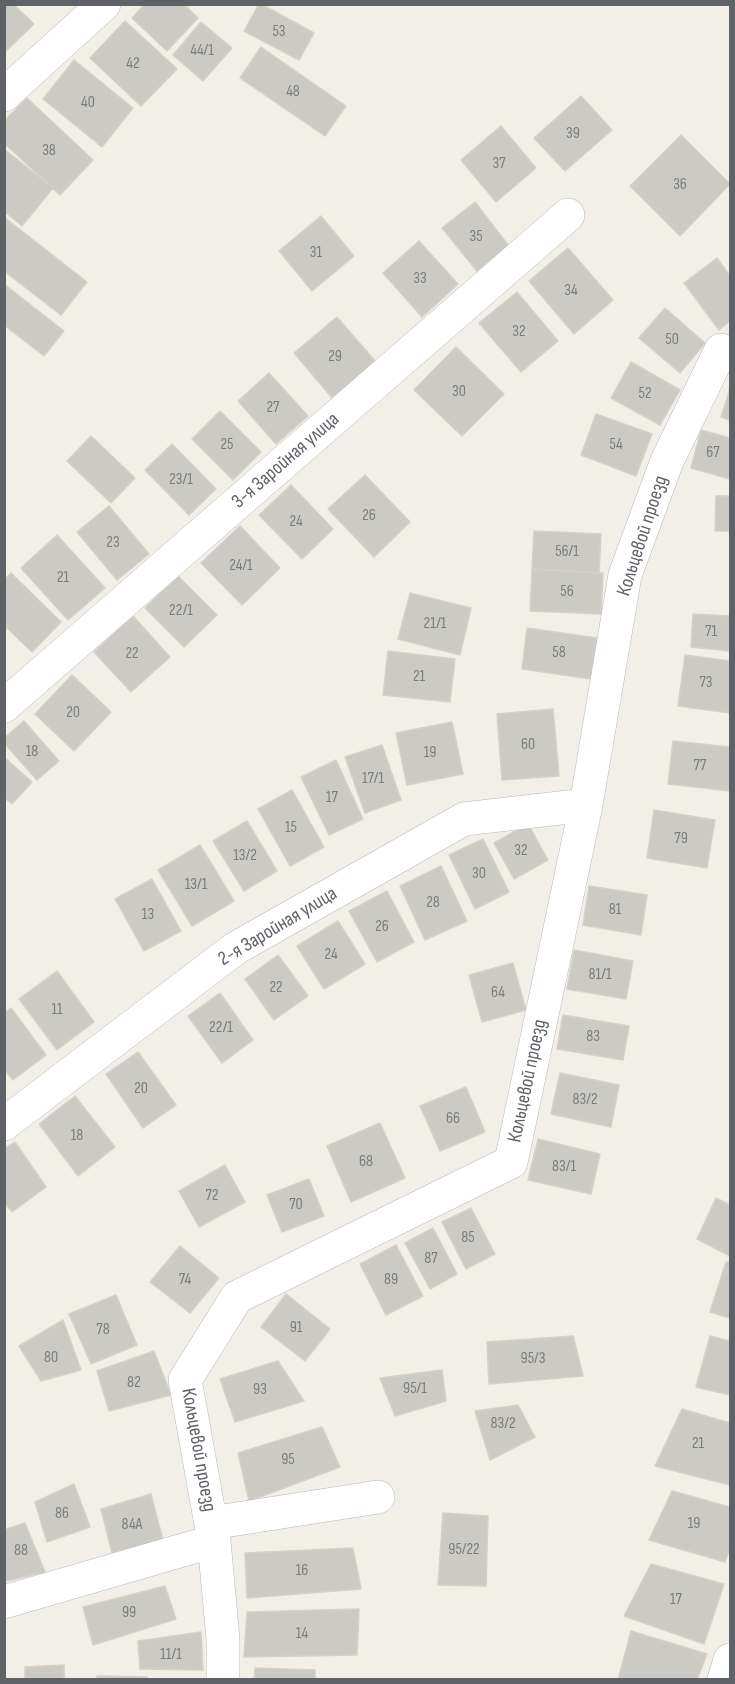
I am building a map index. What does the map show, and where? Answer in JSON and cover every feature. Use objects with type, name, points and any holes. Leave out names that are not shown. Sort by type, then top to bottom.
[{"type":"street","points":[[4,95],[104,4]]},
{"type":"street","name":"3-я Заройная улица","points":[[4,706],[568,215]]},
{"type":"street","name":"Кольцевой проезд","points":[[213,1532],[185,1380],[237,1297],[511,1162],[586,805],[625,575],[667,461],[721,350]]},
{"type":"street","name":"2-я Заройная улица","points":[[4,1124],[236,948],[464,819],[586,805]]},
{"type":"street","points":[[4,1602],[213,1532],[378,1497]]},
{"type":"street","points":[[213,1532],[224,1639],[223,1680]]},
{"type":"street","points":[[724,1680],[730,1660]]},
{"type":"building","points":[[4,4],[13,4],[34,24],[4,53]]},
{"type":"building","points":[[145,4],[184,4],[198,18],[167,51],[132,18]]},
{"type":"building","points":[[259,4],[314,33],[299,60],[244,31]]},
{"type":"building","points":[[125,21],[177,69],[141,106],[90,58]]},
{"type":"building","points":[[201,22],[232,48],[203,81],[173,55]]},
{"type":"building","points":[[261,47],[346,106],[325,136],[240,78]]},
{"type":"building","points":[[74,60],[133,108],[102,147],[43,99]]},
{"type":"building","points":[[581,96],[612,130],[565,171],[534,138]]},
{"type":"building","points":[[27,98],[93,160],[60,195],[4,143],[4,121]]},
{"type":"building","points":[[501,126],[536,168],[496,202],[461,160]]},
{"type":"building","points":[[681,135],[730,184],[680,236],[630,186]]},
{"type":"building","points":[[4,149],[53,188],[22,226],[4,211]]},
{"type":"building","points":[[475,202],[509,246],[477,271],[442,228]]},
{"type":"building","points":[[321,216],[354,256],[312,291],[279,251]]},
{"type":"building","points":[[4,217],[87,282],[61,315],[4,271]]},
{"type":"building","points":[[419,241],[458,284],[422,317],[383,273]]},
{"type":"building","points":[[568,248],[613,300],[574,334],[529,281]]},
{"type":"building","points":[[717,258],[730,276],[730,321],[719,330],[684,283]]},
{"type":"building","points":[[4,284],[64,331],[44,356],[4,325]]},
{"type":"building","points":[[517,292],[558,341],[521,372],[479,323]]},
{"type":"building","points":[[665,308],[705,343],[680,373],[639,338]]},
{"type":"building","points":[[337,317],[376,362],[333,399],[294,353]]},
{"type":"building","points":[[456,347],[504,394],[462,436],[414,390]]},
{"type":"building","points":[[631,362],[680,390],[660,425],[611,398]]},
{"type":"building","points":[[269,373],[308,416],[276,444],[238,401]]},
{"type":"building","points":[[730,389],[730,420],[721,417]]},
{"type":"building","points":[[220,411],[261,452],[233,480],[192,439]]},
{"type":"building","points":[[596,414],[652,434],[636,476],[581,455]]},
{"type":"building","points":[[701,430],[730,438],[730,479],[691,468]]},
{"type":"building","points":[[91,436],[135,478],[111,503],[67,461]]},
{"type":"building","points":[[172,444],[216,489],[189,515],[145,470]]},
{"type":"building","points":[[365,475],[410,522],[374,557],[328,509]]},
{"type":"building","points":[[291,485],[333,529],[302,559],[259,515]]},
{"type":"building","points":[[716,496],[730,496],[730,531],[715,531]]},
{"type":"building","points":[[109,506],[149,554],[117,580],[77,532]]},
{"type":"building","points":[[240,526],[280,568],[242,605],[201,563]]},
{"type":"building","points":[[534,531],[601,534],[599,573],[532,569]]},
{"type":"building","points":[[57,535],[105,588],[68,620],[21,568]]},
{"type":"building","points":[[532,569],[603,573],[601,614],[530,611]]},
{"type":"building","points":[[11,573],[61,622],[32,652],[4,625],[4,580]]},
{"type":"building","points":[[178,576],[217,615],[184,647],[145,608]]},
{"type":"building","points":[[410,593],[471,608],[460,655],[398,639]]},
{"type":"building","points":[[693,614],[730,616],[730,651],[691,647]]},
{"type":"building","points":[[133,616],[170,657],[131,692],[94,652]]},
{"type":"building","points":[[527,628],[597,638],[591,679],[522,669]]},
{"type":"building","points":[[388,651],[455,659],[450,702],[383,695]]},
{"type":"building","points":[[685,655],[730,661],[730,713],[678,706]]},
{"type":"building","points":[[72,675],[111,712],[74,751],[35,714]]},
{"type":"building","points":[[553,709],[559,776],[502,780],[497,714]]},
{"type":"building","points":[[24,721],[59,761],[37,780],[4,743],[4,738]]},
{"type":"building","points":[[452,722],[463,774],[407,785],[396,733]]},
{"type":"building","points":[[673,741],[730,747],[730,791],[668,784]]},
{"type":"building","points":[[382,745],[401,800],[365,813],[345,757]]},
{"type":"building","points":[[4,757],[32,782],[12,804],[4,797]]},
{"type":"building","points":[[336,760],[363,819],[329,835],[301,777]]},
{"type":"building","points":[[292,790],[324,847],[290,866],[258,809]]},
{"type":"building","points":[[654,810],[715,820],[707,868],[647,858]]},
{"type":"building","points":[[247,821],[277,871],[244,891],[213,841]]},
{"type":"building","points":[[528,824],[548,860],[514,879],[494,843]]},
{"type":"building","points":[[483,839],[509,892],[475,909],[449,855]]},
{"type":"building","points":[[200,845],[234,901],[192,926],[158,870]]},
{"type":"building","points":[[441,866],[467,921],[425,940],[400,886]]},
{"type":"building","points":[[152,879],[181,931],[144,951],[115,899]]},
{"type":"building","points":[[589,886],[647,895],[641,935],[583,925]]},
{"type":"building","points":[[387,891],[414,942],[377,962],[349,911]]},
{"type":"building","points":[[338,921],[365,964],[324,989],[297,946]]},
{"type":"building","points":[[574,950],[633,961],[626,999],[567,989]]},
{"type":"building","points":[[278,955],[308,996],[274,1020],[245,979]]},
{"type":"building","points":[[513,963],[526,1010],[482,1022],[469,975]]},
{"type":"building","points":[[57,971],[94,1022],[57,1050],[19,999]]},
{"type":"building","points":[[220,993],[253,1040],[222,1063],[188,1016]]},
{"type":"building","points":[[11,1008],[46,1055],[13,1080],[4,1069],[4,1013]]},
{"type":"building","points":[[563,1015],[629,1026],[623,1060],[557,1049]]},
{"type":"building","points":[[138,1052],[176,1105],[143,1128],[106,1074]]},
{"type":"building","points":[[560,1073],[619,1085],[611,1127],[551,1114]]},
{"type":"building","points":[[466,1087],[485,1132],[440,1151],[420,1106]]},
{"type":"building","points":[[75,1096],[115,1147],[78,1176],[39,1124]]},
{"type":"building","points":[[380,1123],[405,1178],[351,1202],[327,1146]]},
{"type":"building","points":[[538,1139],[600,1154],[591,1194],[528,1180]]},
{"type":"building","points":[[15,1142],[46,1187],[12,1212],[4,1202],[4,1149]]},
{"type":"building","points":[[225,1165],[245,1202],[199,1227],[179,1191]]},
{"type":"building","points":[[309,1179],[324,1216],[282,1232],[267,1195]]},
{"type":"building","points":[[716,1198],[730,1205],[730,1256],[697,1239]]},
{"type":"building","points":[[471,1208],[495,1254],[466,1269],[442,1222]]},
{"type":"building","points":[[433,1228],[457,1274],[430,1289],[405,1243]]},
{"type":"building","points":[[396,1245],[423,1296],[386,1315],[360,1264]]},
{"type":"building","points":[[180,1246],[219,1278],[190,1313],[150,1282]]},
{"type":"building","points":[[726,1262],[730,1263],[730,1318],[710,1312]]},
{"type":"building","points":[[286,1294],[330,1329],[305,1361],[261,1327]]},
{"type":"building","points":[[116,1295],[137,1345],[91,1364],[69,1314]]},
{"type":"building","points":[[63,1320],[81,1370],[41,1381],[19,1346]]},
{"type":"building","points":[[573,1336],[583,1376],[489,1384],[487,1342]]},
{"type":"building","points":[[710,1336],[730,1341],[730,1395],[696,1387]]},
{"type":"building","points":[[154,1351],[171,1395],[109,1411],[97,1371]]},
{"type":"building","points":[[278,1361],[304,1401],[235,1422],[220,1379]]},
{"type":"building","points":[[442,1370],[446,1401],[395,1416],[380,1378]]},
{"type":"building","points":[[518,1405],[535,1437],[490,1460],[475,1411]]},
{"type":"building","points":[[682,1409],[730,1423],[730,1485],[655,1466]]},
{"type":"building","points":[[322,1427],[340,1467],[249,1501],[238,1453]]},
{"type":"building","points":[[74,1484],[90,1527],[47,1542],[35,1502]]},
{"type":"building","points":[[672,1491],[730,1507],[730,1548],[725,1562],[649,1540]]},
{"type":"building","points":[[151,1494],[163,1540],[112,1553],[101,1509]]},
{"type":"building","points":[[443,1513],[488,1516],[486,1586],[438,1585]]},
{"type":"building","points":[[25,1523],[45,1572],[7,1581],[4,1576],[4,1530]]},
{"type":"building","points":[[353,1548],[361,1589],[247,1598],[245,1553]]},
{"type":"building","points":[[651,1564],[724,1584],[704,1644],[624,1616]]},
{"type":"building","points":[[165,1586],[176,1619],[93,1645],[83,1607]]},
{"type":"building","points":[[359,1609],[357,1655],[244,1657],[247,1612]]},
{"type":"building","points":[[631,1631],[707,1654],[697,1680],[618,1680]]},
{"type":"building","points":[[201,1632],[203,1670],[140,1669],[138,1641]]},
{"type":"building","points":[[64,1665],[64,1680],[25,1680],[25,1667]]},
{"type":"building","points":[[255,1668],[315,1670],[315,1680],[254,1680]]},
{"type":"building","points":[[97,1676],[147,1677],[147,1680],[97,1680]]}]
